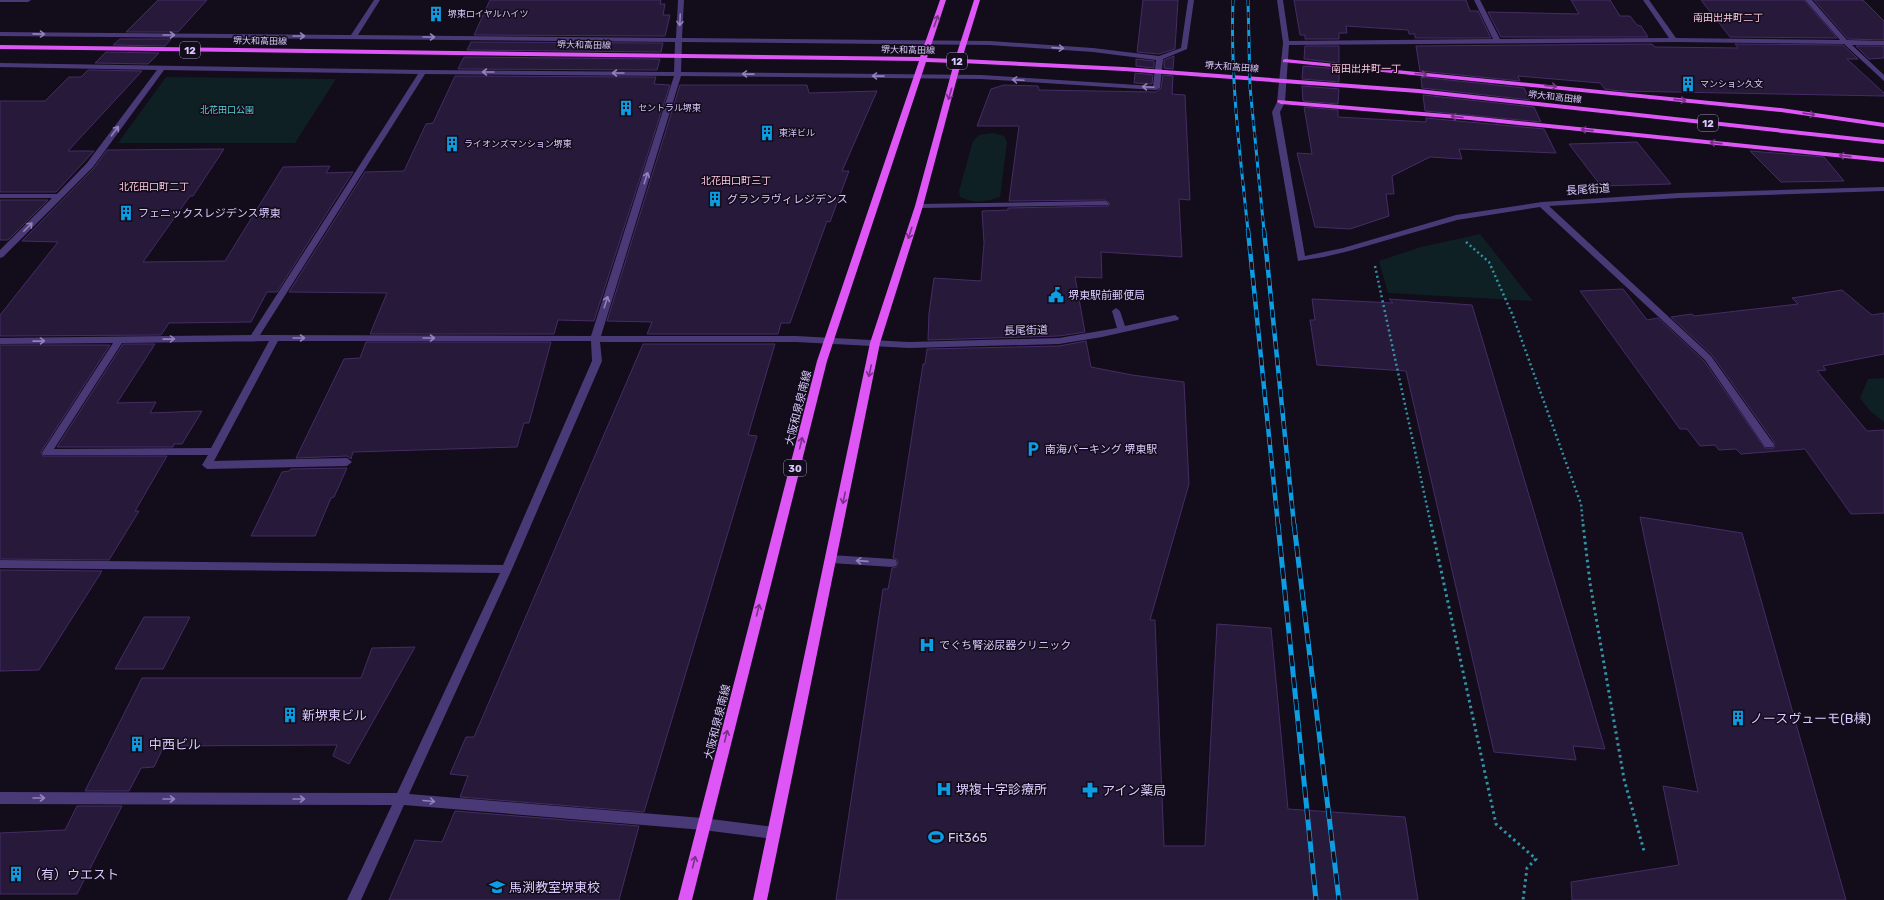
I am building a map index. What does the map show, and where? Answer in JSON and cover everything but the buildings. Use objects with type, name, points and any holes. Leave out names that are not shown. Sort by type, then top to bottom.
[{"type":"main road","name":"大阪和泉泉南線","points":[[685,900],[828,341],[943,0]]},
{"type":"main road","points":[[760,900],[875,343],[919,206],[963,43],[977,0]]},
{"type":"main road","name":"堺大和高田線","points":[[0,48],[911,59],[1019,63],[1418,91],[1533,105],[1884,142]]},
{"type":"main road","points":[[1285,61],[1781,110],[1884,126]]},
{"type":"main road","points":[[1281,102],[1470,118],[1884,160]]},
{"type":"street","points":[[0,0],[28,0]]},
{"type":"street","points":[[353,37],[377,0]]},
{"type":"street","points":[[354,900],[507,569],[597,361],[595,339],[677,80],[681,0]]},
{"type":"street","points":[[0,34],[963,43],[1093,50],[1160,58],[1184,49],[1191,0]]},
{"type":"street","points":[[1280,0],[1286,43],[1281,102]]},
{"type":"street","points":[[1477,0],[1496,41]]},
{"type":"street","points":[[1646,0],[1674,40]]},
{"type":"street","points":[[1808,0],[1844,41],[1884,79]]},
{"type":"street","points":[[1286,43],[1674,40],[1844,41],[1884,43]]},
{"type":"street","points":[[0,65],[423,72],[917,76],[1156,88],[1160,58]]},
{"type":"street","points":[[0,255],[90,165],[163,67]]},
{"type":"street","points":[[254,338],[423,72]]},
{"type":"street","name":"長尾街道","points":[[1281,102],[1276,112],[1300,259],[1327,255],[1354,248],[1438,220],[1542,204],[1651,196],[1884,189]]},
{"type":"street","points":[[0,196],[59,196]]},
{"type":"street","points":[[919,206],[1105,203]]},
{"type":"street","points":[[1542,204],[1708,358],[1769,446]]},
{"type":"street","points":[[1116,311],[1122,330]]},
{"type":"street","name":"長尾街道","points":[[0,341],[254,338],[595,339],[828,341],[909,345],[1060,341],[1122,330],[1175,318]]},
{"type":"street","points":[[275,338],[207,465],[347,462]]},
{"type":"street","points":[[119,340],[47,453],[215,450]]},
{"type":"street","points":[[831,559],[892,563]]},
{"type":"street","points":[[0,564],[507,569]]},
{"type":"street","points":[[0,798],[402,799],[704,824],[774,833]]},
{"type":"path","points":[[1462,238],[1489,262],[1512,316],[1581,504],[1591,589],[1624,779],[1644,851]]},
{"type":"path","points":[[1372,260],[1377,273],[1496,824],[1536,859],[1527,868],[1523,900]]},
{"type":"green space","name":"北花田口公園","points":[[166,77],[336,79],[295,143],[118,143]]},
{"type":"green space","points":[[993,133],[1004,136],[1007,142],[1000,197],[980,202],[970,201],[960,197],[959,191],[973,141],[979,135]]},
{"type":"green space","points":[[1480,234],[1533,301],[1388,293],[1379,261],[1421,247]]},
{"type":"green space","points":[[1884,378],[1884,422],[1870,411],[1860,398],[1868,379]]},
{"type":"railway","points":[[1233,0],[1232,29],[1234,87],[1248,231]]},
{"type":"railway","points":[[1248,0],[1250,87],[1264,231]]},
{"type":"railway","points":[[1248,230],[1278,525]]},
{"type":"railway","points":[[1264,230],[1294,525]]},
{"type":"railway","points":[[1278,524],[1316,900]]},
{"type":"railway","points":[[1294,524],[1339,900]]},
{"type":"place","name":"堺東ロイヤルハイツ","points":[[436,14]]},
{"type":"place","name":"マンション久文","points":[[1688,84]]},
{"type":"place","name":"セントラル堺東","points":[[626,108]]},
{"type":"place","name":"東洋ビル","points":[[767,133]]},
{"type":"place","name":"ライオンズマンション堺東","points":[[452,144]]},
{"type":"place","name":"グランラヴィレジデンス","points":[[715,199]]},
{"type":"place","name":"フェニックスレジデンス堺東","points":[[126,213]]},
{"type":"place","name":"堺東駅前郵便局","points":[[1056,295]]},
{"type":"place","name":"南海パーキング 堺東駅","points":[[1033,449]]},
{"type":"place","name":"でぐち腎泌尿器クリニック","points":[[927,645]]},
{"type":"place","name":"新堺東ビル","points":[[290,715]]},
{"type":"place","name":"ノースヴューモ(B棟)","points":[[1738,718]]},
{"type":"place","name":"中西ビル","points":[[137,744]]},
{"type":"place","name":"堺複十字診療所","points":[[944,789]]},
{"type":"place","name":"アイン薬局","points":[[1090,790]]},
{"type":"place","name":"Fit365","points":[[936,837]]},
{"type":"place","name":"（有）ウエスト","points":[[16,874]]},
{"type":"place","name":"馬渕教室堺東校","points":[[497,887]]},
{"type":"district","name":"南田出井町二丁","points":[[1728,17]]},
{"type":"district","name":"南田出井町一丁","points":[[1366,68]]},
{"type":"district","name":"北花田口町三丁","points":[[736,180]]},
{"type":"district","name":"北花田口町二丁","points":[[154,186]]}]
